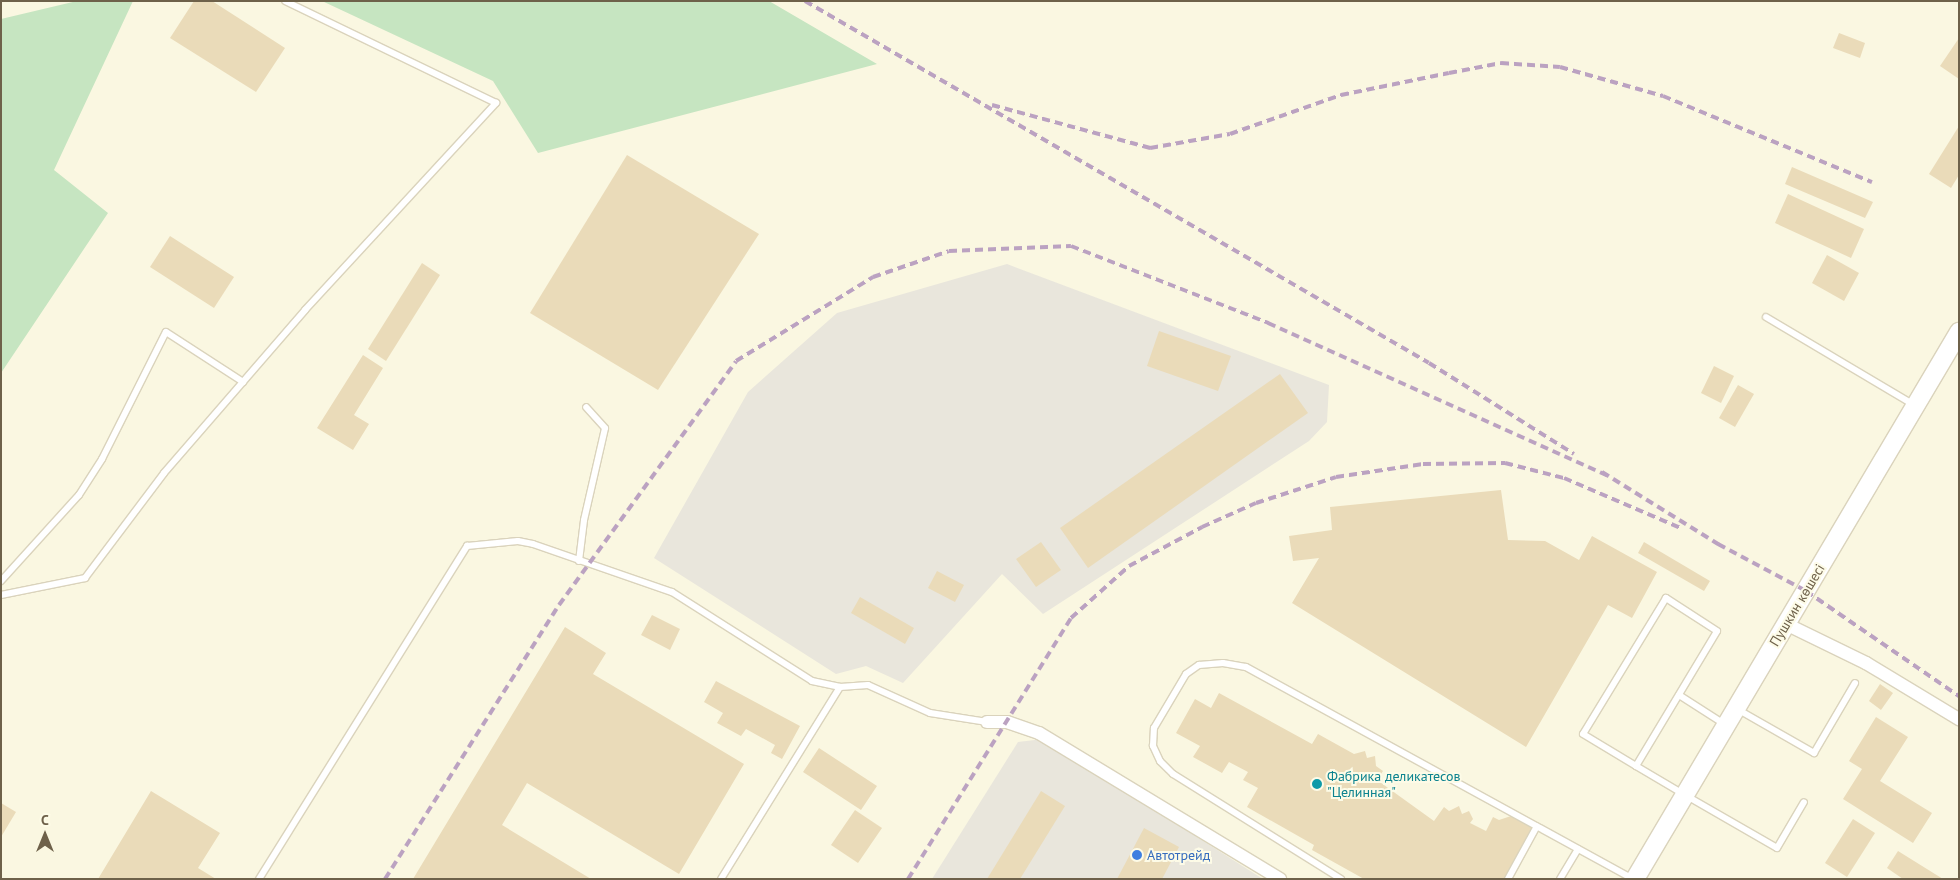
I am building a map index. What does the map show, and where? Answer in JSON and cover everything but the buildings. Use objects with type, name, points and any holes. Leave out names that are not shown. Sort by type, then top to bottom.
[{"type":"main road","name":"Пушкин көшесі","points":[[1634,879],[1959,332]]},
{"type":"street","points":[[1786,624],[1866,664],[1959,719]]},
{"type":"street","points":[[987,722],[1007,722],[1039,734],[1280,879]]},
{"type":"lane","points":[[1,595],[85,578],[164,473],[243,382],[496,103],[286,1]]},
{"type":"lane","points":[[1766,317],[1915,406]]},
{"type":"lane","points":[[1,581],[53,520],[80,495],[102,459],[166,332],[243,382]]},
{"type":"lane","points":[[579,561],[584,520],[605,428],[586,407]]},
{"type":"lane","points":[[259,879],[467,546],[518,541],[672,592],[812,680],[840,687],[868,686],[930,713],[987,722]]},
{"type":"lane","points":[[1636,766],[1717,630],[1666,598],[1582,734],[1636,766],[1685,795],[1777,848],[1804,802]]},
{"type":"lane","points":[[1341,879],[1173,774],[1160,760],[1153,746],[1154,728],[1186,674],[1199,665],[1223,663],[1246,667],[1634,879]]},
{"type":"lane","points":[[1736,708],[1814,753],[1855,683]]},
{"type":"lane","points":[[721,879],[840,687]]},
{"type":"lane","points":[[1679,695],[1726,725]]},
{"type":"lane","points":[[1508,879],[1537,826]]},
{"type":"lane","points":[[1560,879],[1578,849]]},
{"type":"shaded area","points":[[1007,264],[1329,385],[1327,422],[1309,441],[1043,614],[1002,574],[903,683],[866,666],[836,674],[654,558],[748,392],[837,313]]},
{"type":"shaded area","points":[[1043,739],[1263,879],[932,879],[1018,742]]},
{"type":"green space","points":[[77,1],[133,1],[54,170],[108,213],[1,373],[1,19]]},
{"type":"green space","points":[[322,1],[769,1],[877,64],[538,153],[493,81]]},
{"type":"railway","points":[[805,1],[1429,363],[1574,454]]},
{"type":"railway","points":[[992,105],[1150,148],[1230,134],[1341,95],[1449,73],[1501,63],[1560,67],[1663,96],[1872,182]]},
{"type":"railway","points":[[385,879],[559,605],[736,361],[873,277],[949,251],[1071,246],[1268,323],[1607,475]]},
{"type":"railway","points":[[908,879],[1071,618],[1129,566],[1202,527],[1256,503],[1336,477],[1423,464],[1505,463],[1564,478],[1683,529]]},
{"type":"railway","points":[[1602,472],[1718,544],[1806,591],[1959,696]]},
{"type":"place","name":"Фабрика деликатесов \"Целинная\"","points":[[1317,784]]},
{"type":"place","name":"Автотрейд","points":[[1137,855]]}]
